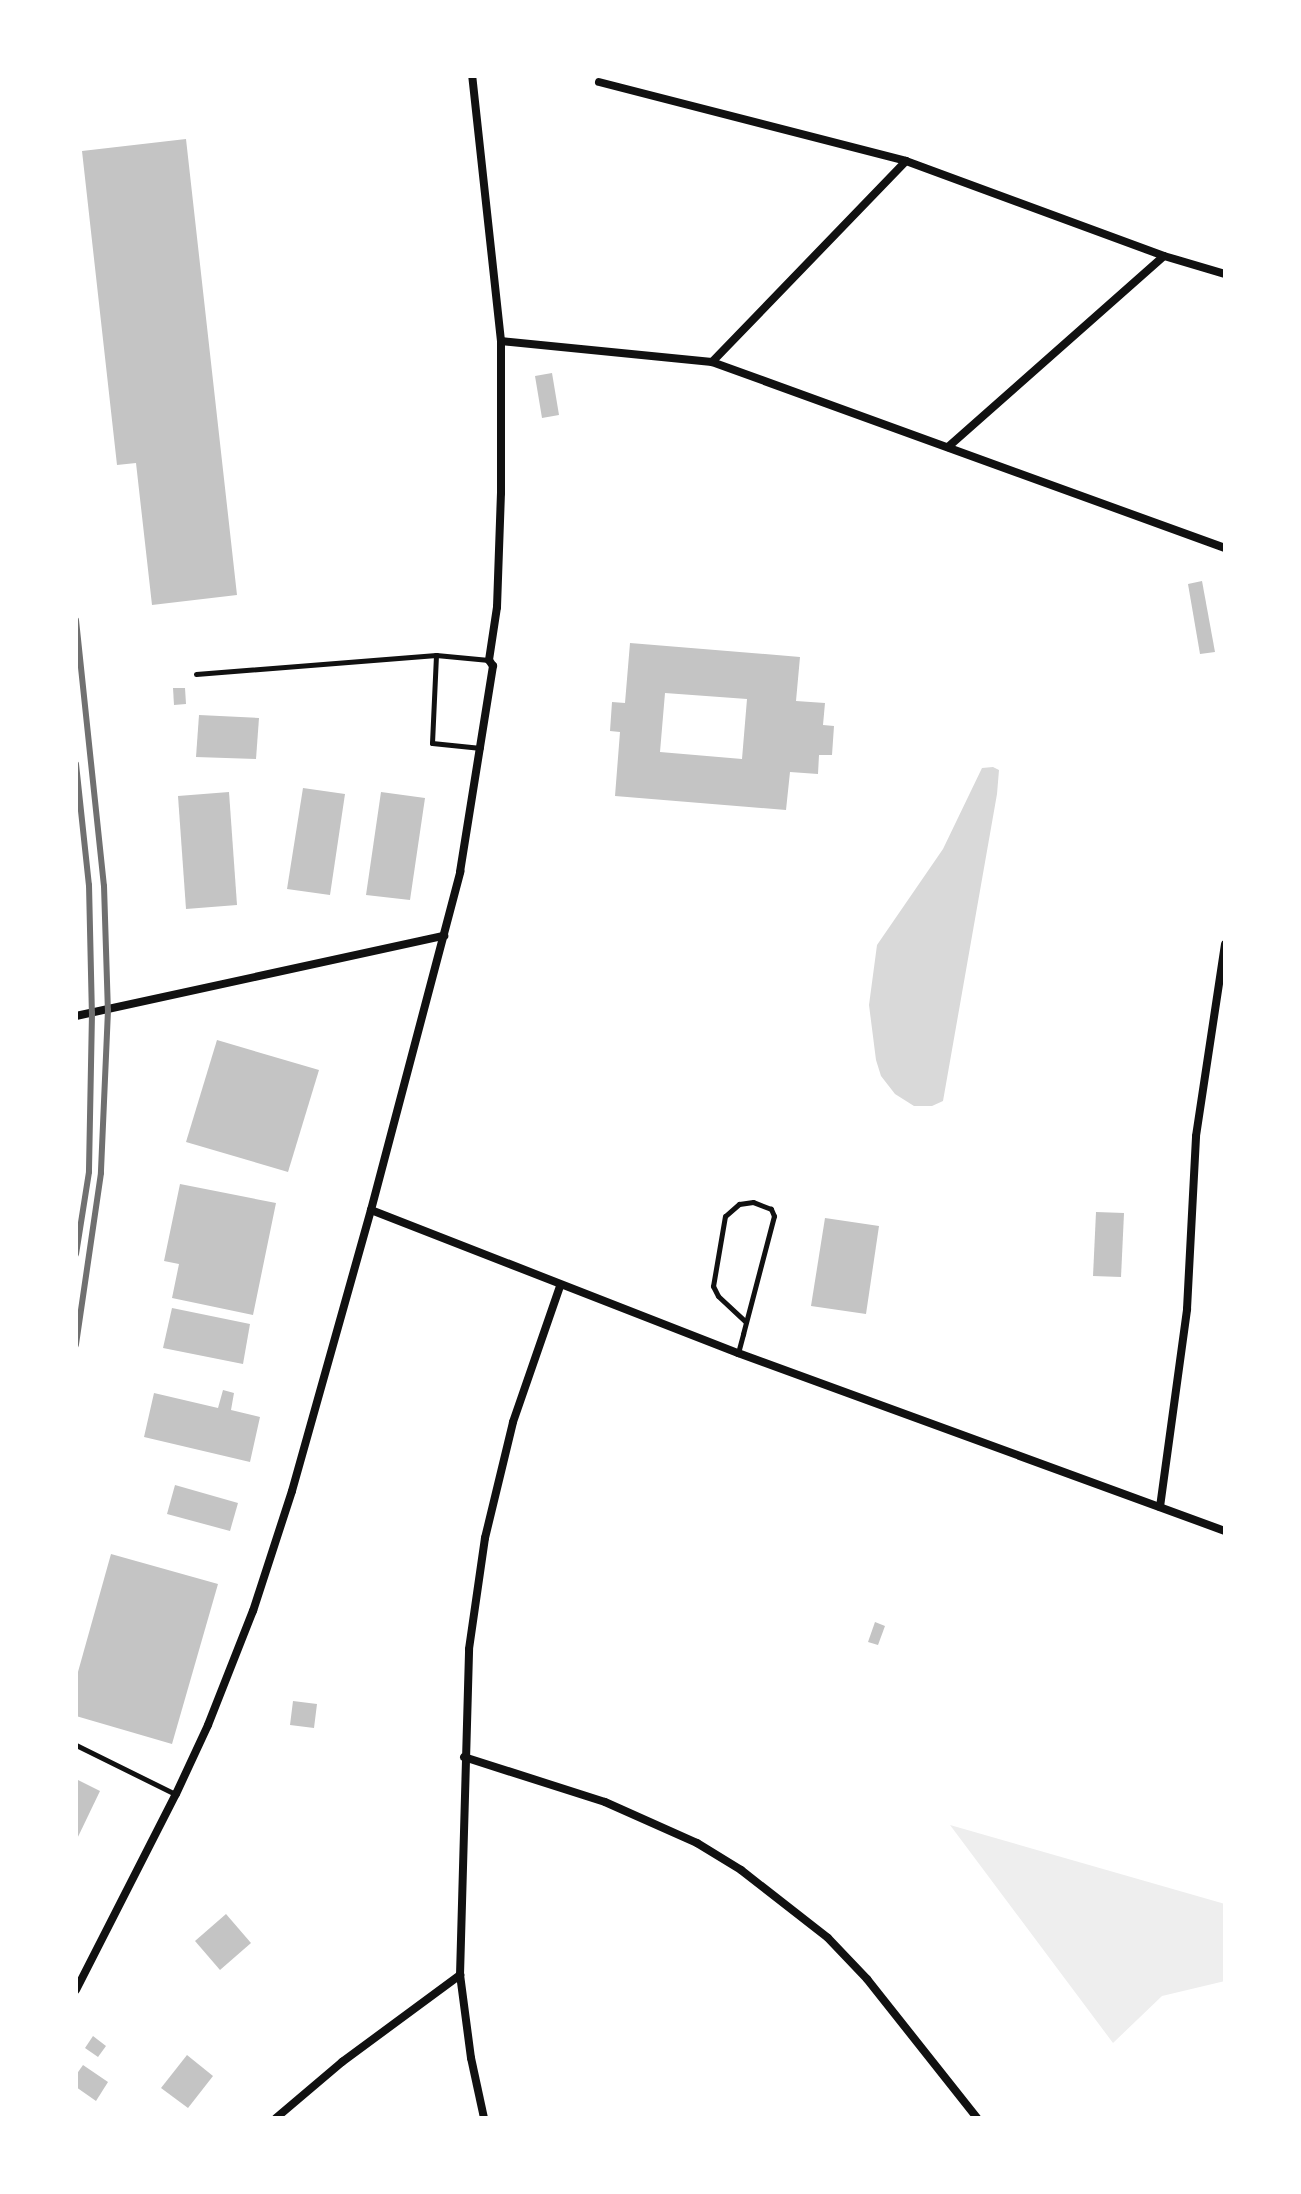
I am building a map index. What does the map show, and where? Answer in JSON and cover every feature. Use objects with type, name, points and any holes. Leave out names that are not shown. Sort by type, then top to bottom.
[{"type":"street","points":[[76,1990],[176,1794],[208,1725],[253,1611],[292,1491],[444,936],[482,748],[497,607],[501,341],[472,76]]},
{"type":"street","points":[[599,82],[906,161],[1164,256],[1225,274]]},
{"type":"street","points":[[712,362],[906,161]]},
{"type":"street","points":[[948,447],[1164,256]]},
{"type":"street","points":[[501,341],[712,362],[1225,548]]},
{"type":"street","points":[[76,1016],[444,936]]},
{"type":"street","points":[[1160,1507],[1187,1309],[1196,1136],[1225,944]]},
{"type":"street","points":[[371,1210],[738,1353],[1225,1531]]},
{"type":"street","points":[[484,2118],[471,2058],[460,1975],[469,1649],[485,1538],[513,1422],[560,1286]]},
{"type":"street","points":[[464,1757],[605,1802],[697,1843],[741,1870],[828,1938],[867,1979],[977,2118]]},
{"type":"street","points":[[276,2118],[342,2062],[460,1975]]},
{"type":"lane","points":[[196,674],[436,655],[489,660]]},
{"type":"lane","points":[[436,655],[432,743],[482,748]]},
{"type":"lane","points":[[738,1353],[774,1216],[771,1209],[753,1202],[739,1204],[725,1216],[713,1286],[746,1322]]},
{"type":"lane","points":[[76,1745],[176,1794]]},
{"type":"shaded area","points":[[982,768],[999,770],[997,794],[943,1101],[932,1106],[914,1106],[895,1094],[881,1076],[876,1060],[869,1005],[877,945],[943,849]]},
{"type":"shaded area","points":[[950,1825],[1225,1904],[1225,1981],[1162,1996],[1113,2043]]},
{"type":"building","points":[[186,139],[237,595],[152,605],[136,463],[117,465],[82,151]]},
{"type":"building","points":[[552,373],[559,415],[542,418],[535,376]]},
{"type":"building","points":[[1202,581],[1215,652],[1200,654],[1188,584]]},
{"type":"building","points":[[630,643],[800,657],[796,701],[825,703],[823,725],[834,726],[832,755],[819,755],[818,774],[790,772],[786,810],[615,796],[620,732],[610,731],[612,702],[625,703]],"holes":[[[665,693],[747,699],[742,759],[660,752]]]},
{"type":"building","points":[[173,688],[185,688],[186,704],[174,705]]},
{"type":"building","points":[[199,715],[259,718],[256,759],[196,757]]},
{"type":"building","points":[[303,788],[345,794],[330,895],[287,889]]},
{"type":"building","points":[[229,792],[237,905],[186,909],[178,796]]},
{"type":"building","points":[[381,792],[425,798],[410,900],[366,895]]},
{"type":"building","points":[[217,1040],[319,1070],[288,1172],[186,1142]]},
{"type":"building","points":[[180,1184],[276,1203],[253,1315],[172,1298],[179,1264],[164,1261]]},
{"type":"building","points":[[1096,1212],[1124,1213],[1121,1277],[1093,1276]]},
{"type":"building","points":[[825,1218],[879,1226],[866,1314],[811,1306]]},
{"type":"building","points":[[172,1308],[250,1324],[243,1364],[163,1348]]},
{"type":"building","points":[[223,1390],[234,1393],[231,1410],[260,1417],[250,1462],[144,1437],[154,1393],[218,1408]]},
{"type":"building","points":[[175,1485],[238,1503],[230,1531],[167,1514]]},
{"type":"building","points":[[111,1554],[218,1584],[172,1744],[76,1716],[76,1679]]},
{"type":"building","points":[[875,1622],[885,1626],[878,1645],[868,1642]]},
{"type":"building","points":[[293,1701],[317,1704],[314,1728],[290,1725]]},
{"type":"building","points":[[76,1779],[100,1791],[76,1841]]},
{"type":"building","points":[[226,1914],[251,1943],[220,1970],[195,1941]]},
{"type":"building","points":[[93,2036],[106,2046],[98,2057],[85,2048]]},
{"type":"building","points":[[187,2055],[213,2076],[188,2108],[161,2088]]},
{"type":"building","points":[[83,2065],[108,2082],[96,2101],[76,2087],[76,2075]]},
{"type":"railway","points":[[76,620],[104,886],[108,1010],[101,1173],[76,1345]]},
{"type":"railway","points":[[76,764],[89,885],[92,1013],[89,1172],[76,1254]]}]
